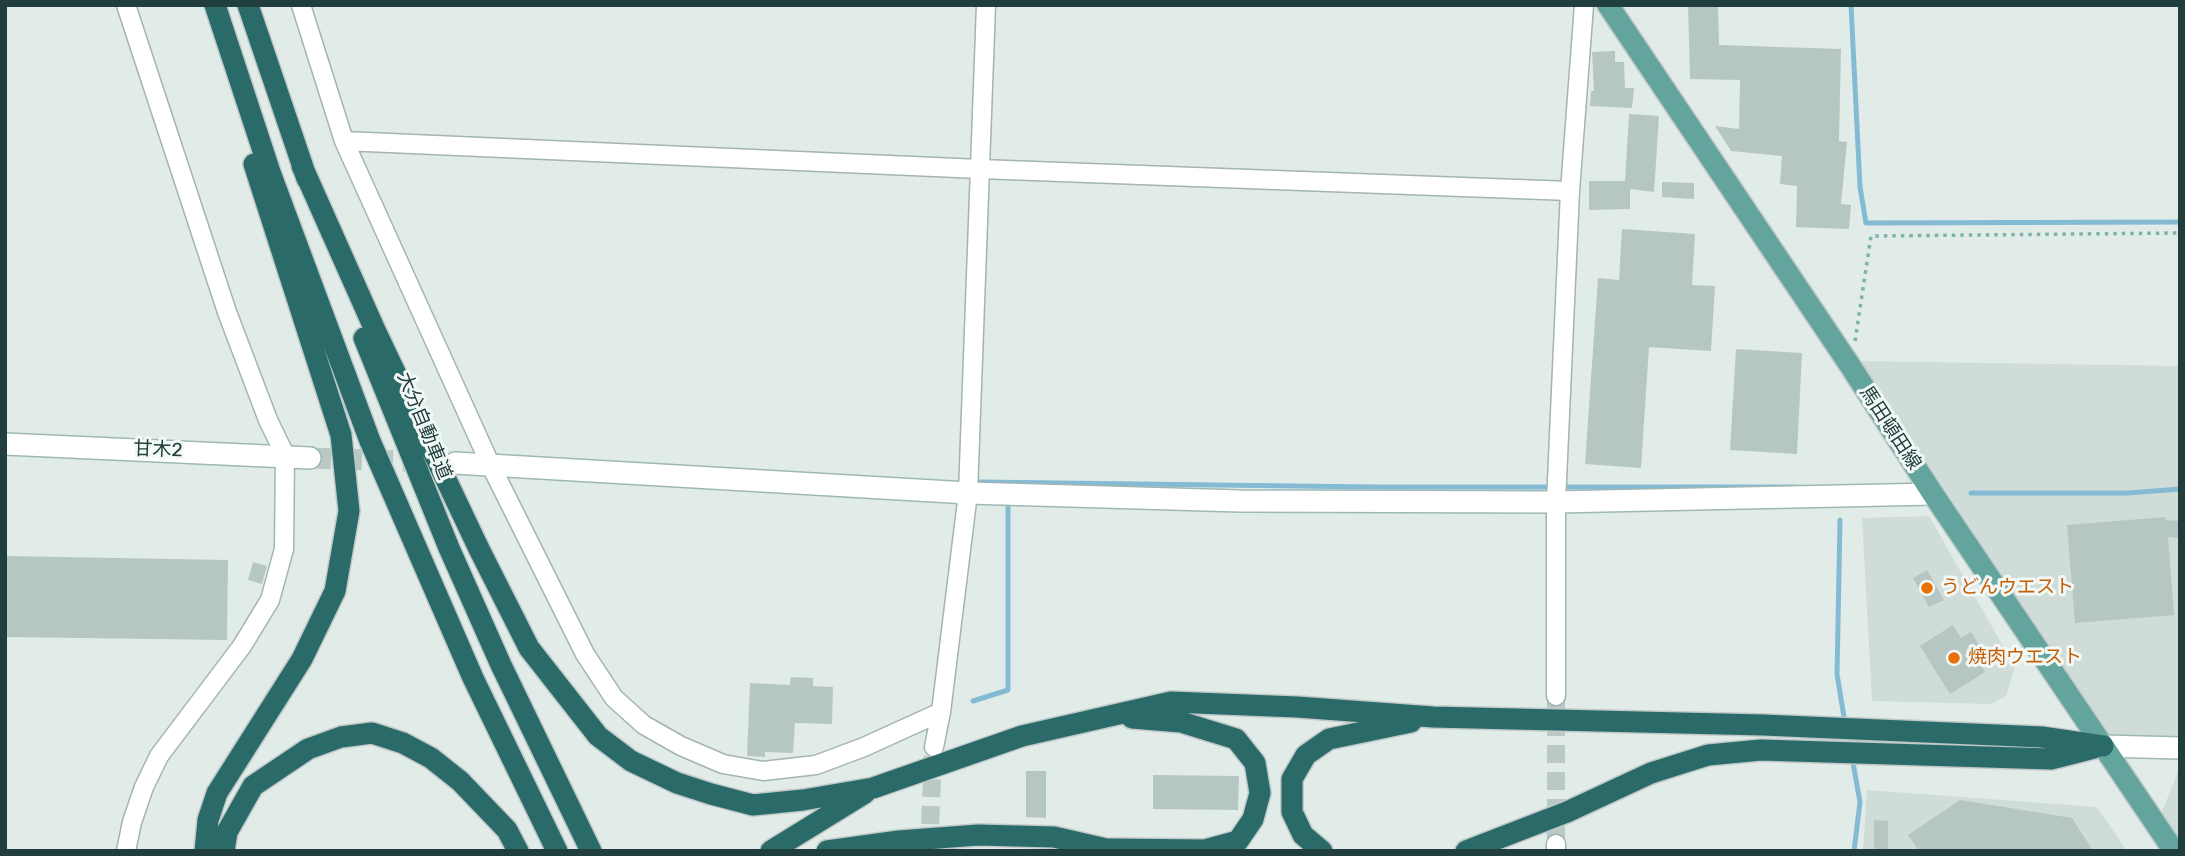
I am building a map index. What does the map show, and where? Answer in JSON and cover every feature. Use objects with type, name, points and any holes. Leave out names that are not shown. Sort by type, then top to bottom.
[{"type":"highway","points":[[205,851],[208,820],[217,793],[302,659],[335,590],[349,511],[341,435],[258,179],[213,5]]},
{"type":"highway","points":[[213,5],[276,188],[370,441],[473,678],[557,851]]},
{"type":"highway","name":"大分自動車道","points":[[248,5],[356,319],[449,548],[501,665],[591,851]]},
{"type":"highway","points":[[302,166],[375,330],[528,648],[598,736],[631,761],[677,783],[753,805],[803,800],[873,788],[1022,736],[1171,702],[1297,707],[1433,717],[1763,724],[2042,737],[2103,746]]},
{"type":"highway","points":[[827,851],[978,835],[1054,837],[1113,850],[1205,849],[1238,841],[1253,819],[1260,793],[1255,763],[1236,739],[1181,722],[1113,716]]},
{"type":"highway","points":[[1322,851],[1303,835],[1292,812],[1292,779],[1306,755],[1329,739],[1433,717]]},
{"type":"highway","points":[[225,851],[227,832],[253,786],[308,749],[341,737],[372,733],[403,743],[431,758],[460,781],[507,831],[518,851]]},
{"type":"highway","points":[[1466,851],[1567,812],[1651,773],[1708,755],[1761,750],[2051,759],[2103,746]]},
{"type":"highway","points":[[771,851],[873,788]]},
{"type":"main road","name":"馬田頓田線","points":[[1608,5],[2174,851]]},
{"type":"street","points":[[126,5],[227,312],[268,420],[285,455],[284,549],[270,600],[242,646],[159,756],[144,787],[126,851]]},
{"type":"street","points":[[301,5],[344,141],[491,466],[579,644],[614,698],[644,724],[681,746],[723,764],[763,771],[816,765],[864,747],[941,712]]},
{"type":"street","points":[[934,747],[941,712],[968,494],[986,5]]},
{"type":"street","points":[[1556,696],[1556,502],[1570,191],[1584,5]]},
{"type":"street","points":[[344,141],[1570,191]]},
{"type":"street","name":"甘木2","points":[[5,444],[310,458]]},
{"type":"street","points":[[455,463],[968,494],[1240,501],[1556,502],[1933,494]]},
{"type":"street","points":[[2103,746],[2180,748]]},
{"type":"path","points":[[1851,367],[1871,236],[2180,233]]},
{"type":"shaded area","points":[[1860,361],[2180,366],[2180,741],[2110,739]]},
{"type":"shaded area","points":[[1929,516],[2015,667],[2006,696],[1991,704],[1872,701],[1862,518]]},
{"type":"shaded area","points":[[2180,769],[2180,840],[2162,812]]},
{"type":"shaded area","points":[[1867,790],[2097,807],[2127,851],[1863,851]]},
{"type":"building","points":[[1688,5],[1718,5],[1719,45],[1841,49],[1839,141],[1847,142],[1841,204],[1851,205],[1849,229],[1796,227],[1797,186],[1780,184],[1782,156],[1731,151],[1715,126],[1739,129],[1740,80],[1690,79]]},
{"type":"building","points":[[1615,51],[1615,62],[1624,62],[1625,88],[1634,88],[1632,108],[1590,106],[1591,91],[1594,91],[1592,52]]},
{"type":"building","points":[[1629,114],[1659,116],[1654,192],[1630,189],[1630,209],[1589,210],[1589,181],[1625,181]]},
{"type":"building","points":[[1662,182],[1694,183],[1694,199],[1662,197]]},
{"type":"building","points":[[1622,229],[1695,234],[1692,285],[1715,286],[1711,351],[1649,347],[1641,468],[1585,464],[1598,278],[1619,280]]},
{"type":"building","points":[[1736,349],[1802,353],[1797,454],[1730,450]]},
{"type":"building","points":[[2166,517],[2166,520],[2180,521],[2180,538],[2168,537],[2174,615],[2075,623],[2067,525]]},
{"type":"building","points":[[5,556],[228,560],[227,640],[5,637]]},
{"type":"building","points":[[253,562],[267,566],[262,584],[248,580]]},
{"type":"building","points":[[1927,570],[1944,600],[1929,607],[1913,578]]},
{"type":"building","points":[[1953,625],[1961,638],[1971,632],[1985,654],[1977,659],[1985,672],[1950,694],[1920,646]]},
{"type":"building","points":[[791,677],[813,678],[813,686],[833,687],[832,724],[795,723],[793,753],[765,752],[765,757],[747,756],[750,683],[790,685]]},
{"type":"building","points":[[1026,771],[1046,771],[1046,818],[1026,817]]},
{"type":"building","points":[[1153,775],[1239,776],[1238,810],[1153,809]]},
{"type":"building","points":[[1960,800],[2072,818],[2093,851],[1919,851],[1908,835]]},
{"type":"building","points":[[1874,820],[1888,821],[1888,849],[1874,849]]},
{"type":"waterway","points":[[1851,5],[1860,187],[1866,223],[2180,222]]},
{"type":"waterway","points":[[980,482],[1374,487],[1797,487]]},
{"type":"waterway","points":[[1971,493],[2128,493],[2180,489]]},
{"type":"waterway","points":[[973,701],[1008,690],[1008,500]]},
{"type":"waterway","points":[[1840,520],[1837,674],[1845,723]]},
{"type":"waterway","points":[[1852,757],[1860,802],[1854,851]]},
{"type":"tunnel","points":[[310,458],[430,462]]},
{"type":"tunnel","points":[[1556,696],[1556,844]]},
{"type":"tunnel","points":[[929,851],[933,756]]},
{"type":"place","name":"うどんウエスト","points":[[1927,588]]},
{"type":"place","name":"焼肉ウエスト","points":[[1954,658]]}]
